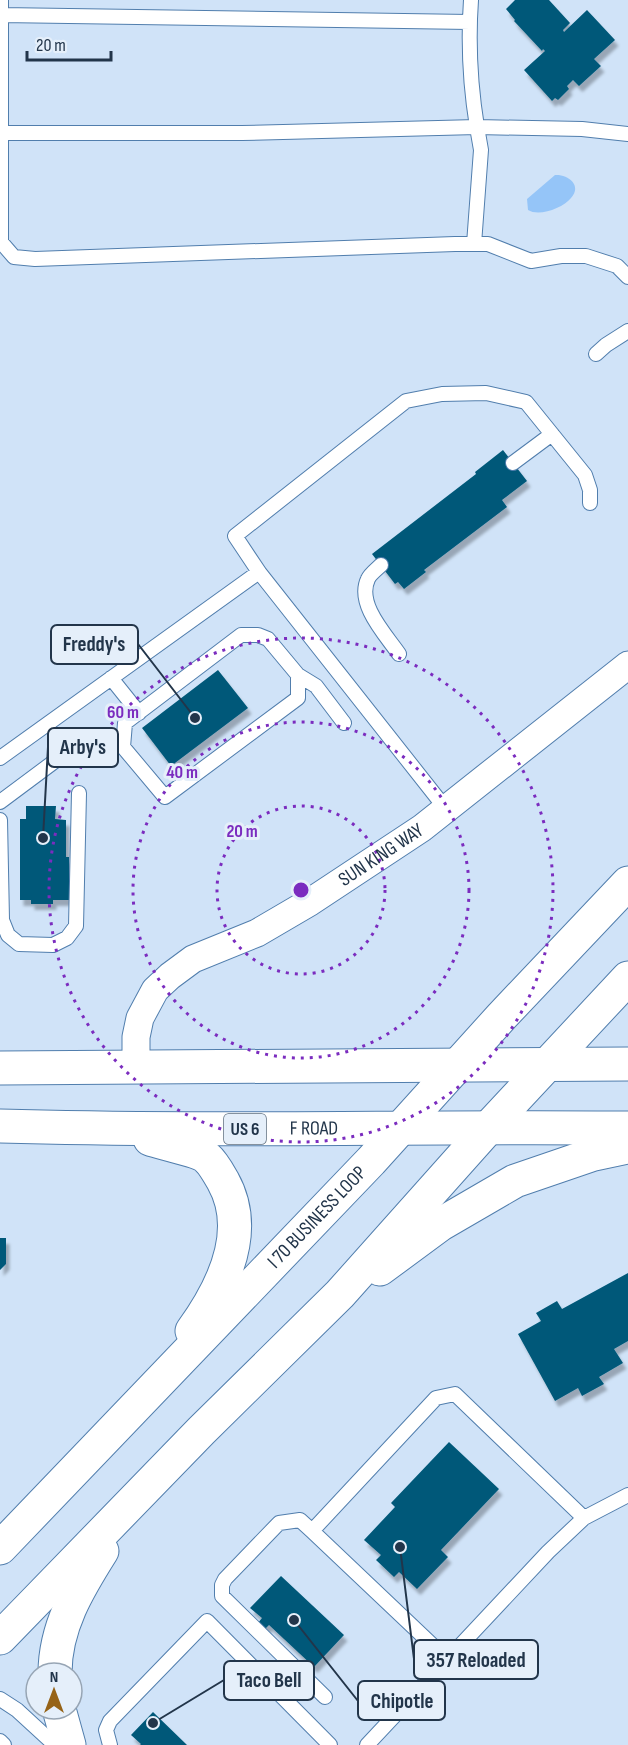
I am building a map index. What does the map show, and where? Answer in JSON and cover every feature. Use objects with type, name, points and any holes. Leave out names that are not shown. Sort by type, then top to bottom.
[{"type":"main road","name":"I 70 BUSINESS LOOP","points":[[0,1548],[402,1128],[628,883]]},
{"type":"main road","points":[[0,1638],[142,1490],[340,1294],[489,1127],[628,978]]},
{"type":"main road","points":[[0,1068],[628,1064]]},
{"type":"main road","name":"F ROAD","points":[[0,1126],[118,1129],[628,1128]]},
{"type":"main road","points":[[118,1129],[206,1156],[231,1194],[236,1218],[234,1242],[228,1265],[216,1290],[197,1324],[134,1410]]},
{"type":"main road","points":[[340,1294],[397,1258],[441,1224],[515,1181],[594,1154],[628,1147]]},
{"type":"main road","points":[[56,1661],[58,1640],[67,1611],[94,1564],[142,1490]]},
{"type":"main road","points":[[62,1721],[69,1745]]},
{"type":"street","name":"SUN KING WAY","points":[[136,1067],[136,1036],[140,1018],[155,990],[170,976],[193,959],[257,933],[310,902],[422,828],[628,665]]},
{"type":"lane","points":[[1,0],[1,242],[14,257],[35,259],[488,244],[531,261],[561,256],[586,256],[616,266],[628,277]]},
{"type":"lane","points":[[471,0],[469,61],[471,92],[481,150],[474,244]]},
{"type":"lane","points":[[1,15],[470,22]]},
{"type":"lane","points":[[1,132],[242,134],[477,127],[627,131]]},
{"type":"lane","points":[[596,354],[628,331]]},
{"type":"lane","points":[[446,809],[259,572],[235,536],[406,401],[442,394],[486,393],[526,402],[585,475],[590,490],[590,503]]},
{"type":"lane","points":[[513,463],[552,434]]},
{"type":"lane","points":[[381,565],[368,578],[365,598],[374,617],[399,654]]},
{"type":"lane","points":[[0,758],[259,572]]},
{"type":"lane","points":[[298,675],[298,698],[165,797],[123,747],[125,723],[241,635],[258,635],[268,639],[298,675],[316,686],[344,723]]},
{"type":"lane","points":[[111,678],[139,713]]},
{"type":"lane","points":[[0,802],[56,761]]},
{"type":"lane","points":[[0,820],[2,920],[8,935],[19,944],[52,945],[67,938],[76,926],[80,793]]},
{"type":"lane","points":[[312,1531],[436,1398],[455,1394],[584,1518]]},
{"type":"lane","points":[[368,1745],[548,1552],[584,1518],[628,1495]]},
{"type":"lane","points":[[325,1697],[226,1601],[221,1591],[225,1579],[279,1523],[300,1520],[447,1659]]},
{"type":"lane","points":[[110,1745],[106,1730],[110,1721],[207,1621],[330,1745]]},
{"type":"lane","points":[[0,1699],[17,1710],[55,1745]]},
{"type":"lane","points":[[0,1741],[4,1745]]},
{"type":"water","points":[[555,175],[564,176],[572,181],[575,189],[571,198],[562,205],[544,212],[528,210],[527,199]]},
{"type":"building","points":[[515,0],[549,0],[570,23],[563,30],[564,32],[587,10],[615,40],[594,59],[601,66],[579,86],[573,80],[567,86],[569,89],[558,100],[555,98],[552,101],[524,70],[545,51],[543,49],[542,51],[514,21],[506,9]]},
{"type":"building","points":[[503,450],[527,481],[502,500],[507,507],[424,570],[426,572],[404,589],[398,582],[395,584],[372,554],[476,474],[475,472]]},
{"type":"building","points":[[218,670],[248,708],[171,766],[142,728]]},
{"type":"building","points":[[26,806],[56,806],[55,819],[66,820],[69,900],[53,900],[53,904],[31,904],[31,900],[20,900],[20,819],[26,819]]},
{"type":"building","points":[[0,1238],[6,1238],[6,1264],[0,1270]]},
{"type":"building","points":[[628,1273],[628,1341],[614,1349],[623,1363],[599,1377],[604,1384],[582,1396],[578,1388],[555,1401],[518,1334],[541,1321],[536,1313],[557,1301],[562,1309]]},
{"type":"building","points":[[449,1442],[499,1489],[441,1550],[448,1557],[417,1589],[399,1572],[394,1577],[376,1560],[381,1555],[364,1540],[395,1507],[391,1503]]},
{"type":"building","points":[[281,1576],[344,1635],[314,1667],[269,1625],[265,1629],[258,1623],[262,1618],[250,1608]]},
{"type":"building","points":[[153,1712],[187,1745],[140,1745],[131,1735]]},
{"type":"place","name":"Freddy's","points":[[195,718]]},
{"type":"place","name":"Arby's","points":[[43,838]]},
{"type":"place","name":"357 Reloaded","points":[[400,1547]]},
{"type":"place","name":"Chipotle","points":[[294,1620]]},
{"type":"place","name":"Taco Bell","points":[[153,1723]]}]
